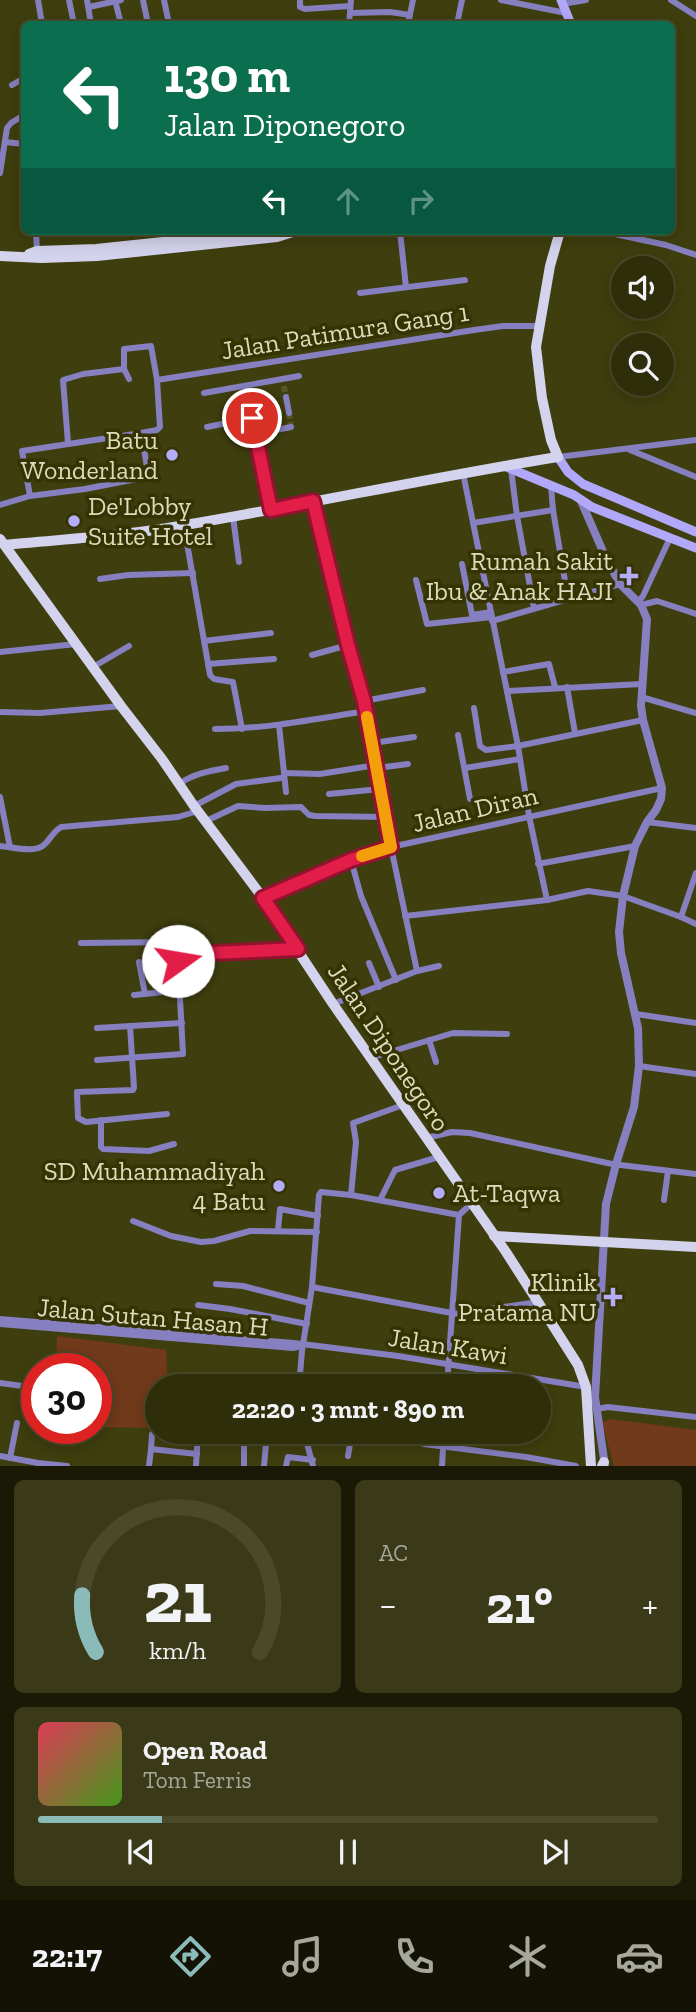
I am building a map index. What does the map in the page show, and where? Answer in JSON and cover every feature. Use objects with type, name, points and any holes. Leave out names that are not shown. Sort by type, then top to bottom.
[{"type":"main road","points":[[24,256],[37,251],[96,253],[237,235]]},
{"type":"main road","points":[[0,256],[43,258],[283,235]]},
{"type":"main road","points":[[559,235],[536,347],[542,398],[551,440],[558,457],[568,472],[583,484],[696,532]]},
{"type":"main road","points":[[3,542],[112,535],[184,526],[558,457]]},
{"type":"main road","points":[[529,476],[526,468],[533,461]]},
{"type":"main road","points":[[507,467],[575,495],[592,507],[696,548]]},
{"type":"main road","points":[[653,531],[660,526],[659,517]]},
{"type":"main road","name":"Jalan Diponegoro","points":[[3,542],[263,898],[370,1058],[506,1252],[578,1365],[592,1411],[591,1452],[600,1465]]},
{"type":"main road","points":[[494,1236],[696,1247]]},
{"type":"main road","points":[[506,1252],[522,1238]]},
{"type":"street","points":[[38,0],[42,21]]},
{"type":"street","points":[[69,0],[73,21]]},
{"type":"street","points":[[143,0],[147,21]]},
{"type":"street","points":[[154,0],[163,0],[168,21]]},
{"type":"street","points":[[300,0],[301,8],[321,4],[410,15]]},
{"type":"street","points":[[409,21],[413,0]]},
{"type":"street","points":[[458,21],[462,0]]},
{"type":"street","points":[[501,0],[563,6],[586,0]]},
{"type":"street","points":[[671,0],[696,16]]},
{"type":"street","points":[[88,4],[117,1],[120,21]]},
{"type":"street","points":[[12,85],[21,80]]},
{"type":"street","points":[[0,172],[5,142],[3,133],[21,117]]},
{"type":"street","points":[[5,142],[21,144]]},
{"type":"street","points":[[36,235],[37,251]]},
{"type":"street","points":[[400,235],[406,287]]},
{"type":"street","points":[[621,235],[666,244],[696,255]]},
{"type":"street","points":[[360,293],[465,280]]},
{"type":"street","name":"Jalan Patimura Gang 1","points":[[157,380],[474,330],[521,325],[540,326]]},
{"type":"street","points":[[30,496],[22,452],[141,433],[160,427],[157,380],[150,345],[124,349],[124,369],[129,379]]},
{"type":"street","points":[[68,443],[63,380],[83,374],[124,369]]},
{"type":"street","points":[[204,393],[284,382],[299,376]]},
{"type":"street","points":[[247,386],[271,510]]},
{"type":"street","points":[[286,397],[289,413]]},
{"type":"street","points":[[207,427],[252,418]]},
{"type":"street","points":[[256,434],[291,427]]},
{"type":"street","points":[[0,505],[30,496],[147,477],[141,433]]},
{"type":"street","points":[[558,457],[696,440]]},
{"type":"street","points":[[626,448],[696,477]]},
{"type":"street","points":[[507,467],[534,608]]},
{"type":"street","points":[[463,473],[547,900]]},
{"type":"street","points":[[551,485],[568,599]]},
{"type":"street","points":[[313,501],[364,701],[417,971]]},
{"type":"street","points":[[581,501],[620,584],[640,603],[647,619],[641,697],[643,720],[662,788],[656,810],[635,846],[620,917],[619,942],[636,1014],[639,1066],[634,1107],[615,1164],[606,1204],[592,1411],[600,1465]]},
{"type":"street","points":[[473,523],[553,510]]},
{"type":"street","points":[[233,517],[239,562]]},
{"type":"street","points":[[184,526],[208,664],[212,678],[233,682],[242,729]]},
{"type":"street","points":[[640,603],[670,538]]},
{"type":"street","points":[[463,564],[472,615],[492,617]]},
{"type":"street","points":[[100,579],[128,575],[192,573]]},
{"type":"street","points":[[416,580],[427,624],[492,617],[620,584]]},
{"type":"street","points":[[640,603],[657,601],[696,614]]},
{"type":"street","points":[[204,641],[271,633]]},
{"type":"street","points":[[0,652],[76,644]]},
{"type":"street","points":[[312,655],[348,645]]},
{"type":"street","points":[[93,667],[129,646]]},
{"type":"street","points":[[208,664],[274,659]]},
{"type":"street","points":[[503,672],[549,664],[555,687]]},
{"type":"street","points":[[507,691],[642,684]]},
{"type":"street","points":[[566,687],[575,733]]},
{"type":"street","points":[[364,701],[422,690]]},
{"type":"street","points":[[641,697],[696,713]]},
{"type":"street","points":[[0,712],[40,713],[121,706]]},
{"type":"street","points":[[474,708],[481,749],[486,750],[643,720]]},
{"type":"street","points":[[215,729],[279,725],[366,711]]},
{"type":"street","points":[[279,725],[282,776],[286,792]]},
{"type":"street","points":[[458,735],[470,799]]},
{"type":"street","points":[[373,743],[414,737]]},
{"type":"street","points":[[465,768],[520,759]]},
{"type":"street","points":[[0,846],[41,848],[61,827],[178,817],[236,784],[282,776],[408,764]]},
{"type":"street","points":[[180,784],[187,778],[207,771],[226,768]]},
{"type":"street","name":"Jalan Diran","points":[[263,898],[351,860],[391,847],[662,788]]},
{"type":"street","points":[[329,794],[380,789]]},
{"type":"street","points":[[0,797],[10,847]]},
{"type":"street","points":[[206,821],[238,806],[301,807],[309,815],[315,816],[385,817]]},
{"type":"street","points":[[647,822],[696,828]]},
{"type":"street","points":[[538,864],[635,846]]},
{"type":"street","points":[[351,860],[361,895],[396,980]]},
{"type":"street","points":[[681,917],[696,873]]},
{"type":"street","points":[[405,916],[547,900],[588,891],[623,896],[696,924]]},
{"type":"street","points":[[81,943],[178,942],[183,945],[185,955]]},
{"type":"street","points":[[97,1059],[183,1054],[178,961],[185,955],[298,949]]},
{"type":"street","points":[[139,962],[145,994]]},
{"type":"street","points":[[369,964],[379,987]]},
{"type":"street","points":[[333,1004],[417,971],[439,966]]},
{"type":"street","points":[[134,995],[179,990]]},
{"type":"street","points":[[636,1014],[696,1023]]},
{"type":"street","points":[[97,1028],[182,1023]]},
{"type":"street","points":[[130,1026],[135,1086],[133,1090],[80,1091],[76,1094],[79,1120],[86,1122],[167,1114]]},
{"type":"street","points":[[370,1058],[464,1032],[507,1034]]},
{"type":"street","points":[[429,1040],[436,1062]]},
{"type":"street","points":[[639,1066],[696,1074]]},
{"type":"street","points":[[351,1195],[356,1142],[353,1122],[403,1105]]},
{"type":"street","points":[[101,1119],[103,1149],[149,1151],[174,1144]]},
{"type":"street","points":[[426,1138],[452,1132],[470,1133],[615,1164],[696,1174]]},
{"type":"street","points":[[380,1200],[395,1170],[439,1157]]},
{"type":"street","points":[[664,1200],[668,1171]]},
{"type":"street","points":[[300,1374],[321,1192],[459,1215]]},
{"type":"street","points":[[448,1374],[459,1215],[471,1204]]},
{"type":"street","points":[[278,1230],[280,1209],[318,1216]]},
{"type":"street","points":[[133,1221],[172,1236],[201,1242],[250,1231],[317,1232]]},
{"type":"street","points":[[216,1284],[243,1286],[309,1303]]},
{"type":"street","points":[[312,1287],[452,1314],[538,1302]]},
{"type":"street","points":[[198,1305],[307,1324]]},
{"type":"street","name":"Jalan Kawi","points":[[0,1321],[294,1343],[398,1356],[586,1387]]},
{"type":"street","points":[[0,1383],[21,1386]]},
{"type":"street","points":[[592,1411],[608,1407],[696,1417]]},
{"type":"street","points":[[10,1458],[17,1423]]},
{"type":"street","points":[[149,1466],[151,1444]]},
{"type":"street","points":[[196,1466],[197,1444]]},
{"type":"street","points":[[264,1466],[266,1444]]},
{"type":"street","points":[[307,1444],[313,1464]]},
{"type":"street","points":[[348,1456],[350,1444]]},
{"type":"street","points":[[424,1444],[576,1466]]},
{"type":"street","points":[[244,1446],[244,1466]]},
{"type":"street","points":[[442,1466],[444,1446]]},
{"type":"street","points":[[151,1449],[197,1454]]},
{"type":"street","points":[[0,1456],[45,1465],[67,1466]]},
{"type":"street","points":[[286,1466],[288,1457],[321,1466]]},
{"type":"shaded area","points":[[57,1336],[166,1350],[167,1374],[145,1374],[145,1428],[112,1427],[112,1353],[56,1353]]},
{"type":"shaded area","points":[[610,1419],[696,1430],[696,1466],[614,1466],[602,1423]]},
{"type":"tunnel","points":[[284,386],[286,397]]},
{"type":"tunnel","points":[[289,413],[291,427]]},
{"type":"slow traffic","points":[[362,856],[391,847],[367,717]]},
{"type":"place","name":"Batu Wonderland","points":[[172,455]]},
{"type":"place","name":"De'Lobby Suite Hotel","points":[[74,521]]},
{"type":"place","name":"Rumah Sakit Ibu & Anak HAJI","points":[[629,576]]},
{"type":"place","name":"SD Muhammadiyah 4 Batu","points":[[279,1186]]},
{"type":"place","name":"At-Taqwa","points":[[439,1193]]},
{"type":"place","name":"Klinik Pratama NU","points":[[613,1297]]},
{"type":"route","points":[[178,961],[189,954],[298,949],[263,898],[351,860],[391,847],[364,701],[313,501],[271,510],[252,418]]}]
